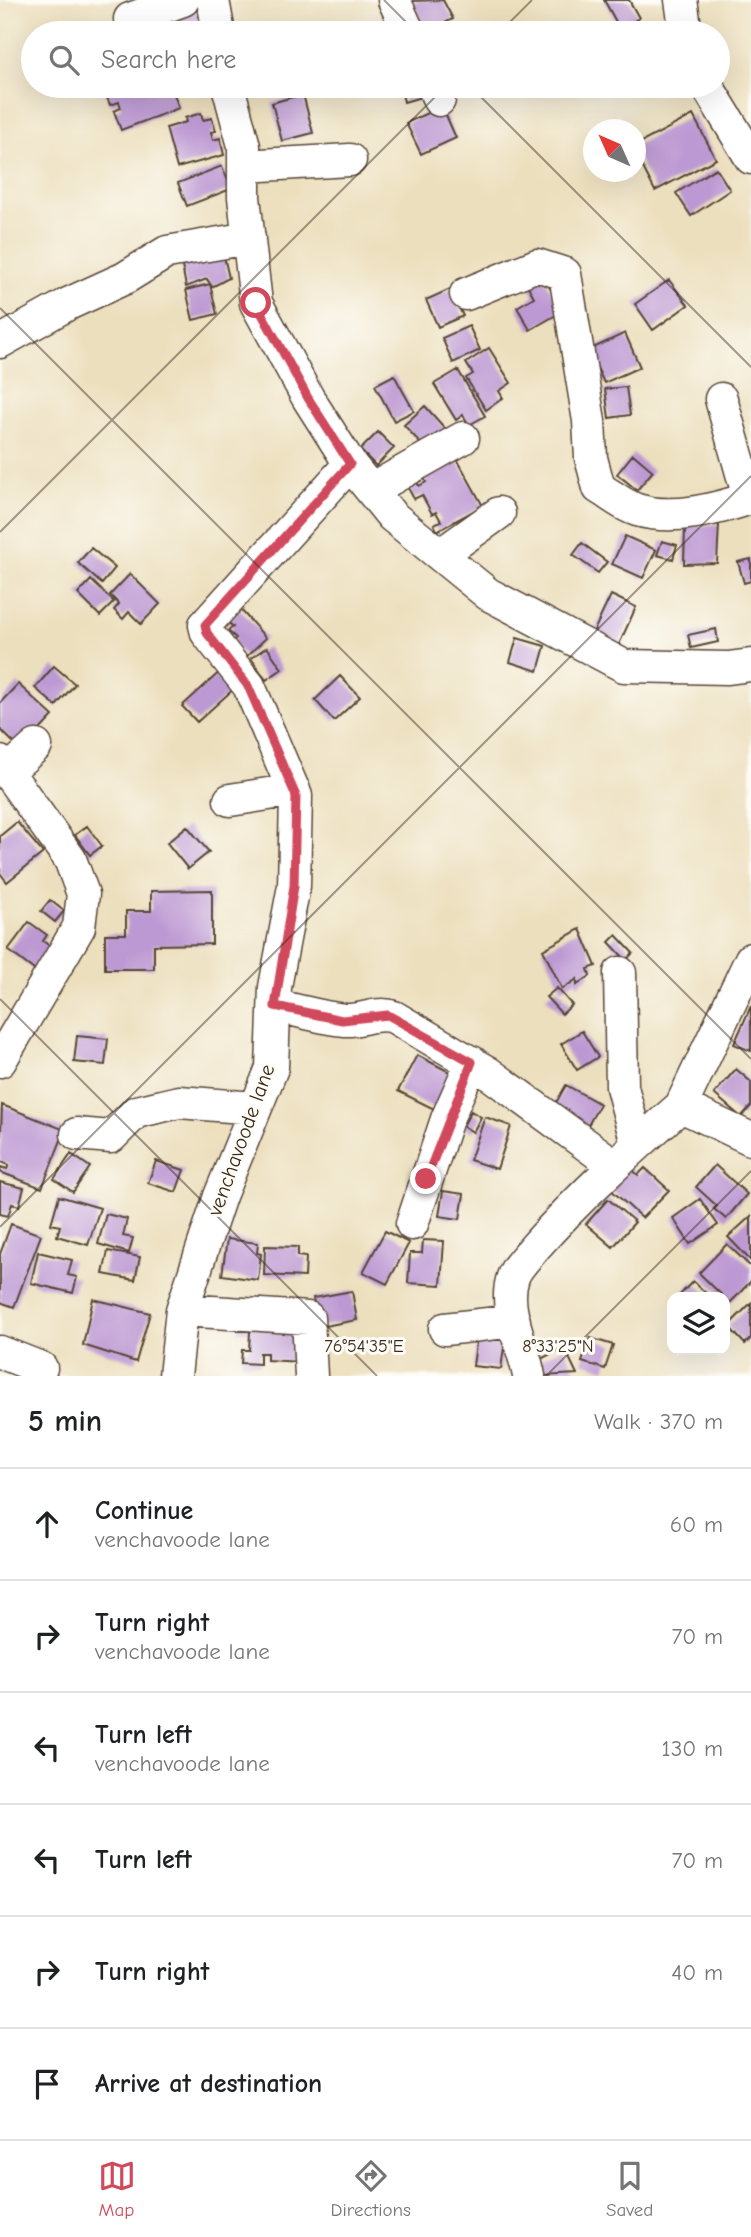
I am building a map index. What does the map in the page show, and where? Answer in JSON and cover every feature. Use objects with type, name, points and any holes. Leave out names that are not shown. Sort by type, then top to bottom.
[{"type":"street","points":[[130,19],[183,0]]},
{"type":"street","points":[[213,0],[217,21]]},
{"type":"street","points":[[394,0],[404,21]]},
{"type":"street","points":[[681,0],[684,21]]},
{"type":"street","points":[[231,98],[244,146],[256,303],[308,398],[350,464],[392,516],[488,594],[624,666],[728,668],[751,665]]},
{"type":"street","points":[[714,98],[751,158]]},
{"type":"street","points":[[244,166],[350,160]]},
{"type":"street","points":[[0,342],[68,304],[125,278],[167,252],[249,238]]},
{"type":"street","points":[[466,294],[537,265],[565,274],[589,421],[590,451],[599,488],[637,510],[672,513],[704,510],[750,498],[721,399]]},
{"type":"street","points":[[371,490],[463,438]]},
{"type":"street","name":"venchavoode lane","points":[[175,1376],[182,1310],[220,1196],[272,1068],[275,1006],[294,886],[295,790],[248,686],[207,633],[205,625],[350,464]]},
{"type":"street","points":[[440,555],[499,513]]},
{"type":"street","points":[[0,1061],[79,928],[83,894],[70,859],[3,767],[36,746]]},
{"type":"street","points":[[230,800],[295,790]]},
{"type":"street","points":[[529,1376],[514,1321],[510,1295],[513,1275],[556,1224],[625,1155],[681,1106],[751,959]]},
{"type":"street","points":[[620,973],[625,1155]]},
{"type":"street","points":[[275,1006],[342,1020],[388,1015],[472,1062],[625,1155]]},
{"type":"street","points":[[412,1224],[447,1119],[472,1062]]},
{"type":"street","points":[[77,1134],[111,1137],[136,1112],[179,1102],[255,1108]]},
{"type":"street","points":[[681,1106],[751,1139]]},
{"type":"street","points":[[182,1310],[308,1318],[311,1376]]},
{"type":"street","points":[[445,1329],[514,1321]]},
{"type":"street","points":[[0,1352],[41,1368]]},
{"type":"building","points":[[443,0],[453,19],[421,21],[411,1]]},
{"type":"building","points":[[604,0],[629,0],[639,18],[634,21],[616,21]]},
{"type":"building","points":[[194,3],[201,21],[148,21]]},
{"type":"building","points":[[107,98],[175,98],[179,108],[121,130],[114,111],[121,108],[119,102],[110,105]]},
{"type":"building","points":[[289,98],[304,98],[313,133],[282,141],[272,103]]},
{"type":"building","points":[[442,106],[456,138],[421,154],[406,123]]},
{"type":"building","points":[[201,113],[203,120],[212,118],[216,131],[211,132],[213,140],[220,138],[224,155],[177,168],[166,128],[186,122],[185,118]]},
{"type":"building","points":[[693,115],[716,159],[655,191],[646,173],[646,140]]},
{"type":"building","points":[[222,166],[231,189],[187,206],[178,183]]},
{"type":"building","points":[[716,168],[730,190],[691,216],[676,193]]},
{"type":"building","points":[[222,248],[229,278],[212,287],[207,279],[186,287],[181,261]]},
{"type":"building","points":[[542,274],[563,311],[530,330],[517,307],[534,297],[526,283]]},
{"type":"building","points":[[669,280],[688,305],[653,330],[635,304]]},
{"type":"building","points":[[210,284],[217,314],[193,320],[186,290]]},
{"type":"building","points":[[450,289],[463,316],[438,327],[426,300]]},
{"type":"building","points":[[469,326],[480,350],[453,363],[442,338]]},
{"type":"building","points":[[625,333],[640,367],[604,383],[589,350]]},
{"type":"building","points":[[489,348],[511,383],[499,391],[503,398],[486,410],[466,378],[473,374],[466,363]]},
{"type":"building","points":[[458,370],[485,416],[469,425],[463,415],[456,420],[434,384]]},
{"type":"building","points":[[394,375],[414,411],[394,421],[375,385]]},
{"type":"building","points":[[626,387],[630,415],[609,418],[605,389]]},
{"type":"building","points":[[425,406],[451,435],[430,454],[404,425]]},
{"type":"building","points":[[378,432],[394,448],[376,466],[360,450]]},
{"type":"building","points":[[451,448],[483,506],[437,531],[434,524],[441,521],[436,512],[432,514],[422,495],[414,499],[401,475],[410,470],[419,486],[426,482],[418,466]]},
{"type":"building","points":[[633,454],[653,471],[637,490],[617,474]]},
{"type":"building","points":[[719,524],[717,563],[684,564],[685,526]]},
{"type":"building","points":[[625,536],[656,550],[643,578],[612,564]]},
{"type":"building","points":[[662,541],[677,545],[673,559],[657,555]]},
{"type":"building","points":[[582,543],[607,562],[598,573],[573,555]]},
{"type":"building","points":[[91,548],[115,568],[102,584],[78,563]]},
{"type":"building","points":[[751,559],[751,581],[744,583],[738,562]]},
{"type":"building","points":[[130,574],[160,604],[141,624],[129,612],[123,619],[114,610],[119,604],[110,595]]},
{"type":"building","points":[[91,580],[114,602],[100,616],[78,594]]},
{"type":"building","points":[[611,595],[636,607],[617,649],[591,637]]},
{"type":"building","points":[[240,609],[266,638],[246,657],[232,642],[236,638],[228,631],[233,627],[227,621]]},
{"type":"building","points":[[716,629],[718,642],[691,648],[688,635]]},
{"type":"building","points":[[517,638],[545,646],[538,671],[510,662]]},
{"type":"building","points":[[267,647],[282,669],[266,680],[251,658]]},
{"type":"building","points":[[54,666],[75,684],[56,706],[35,688]]},
{"type":"building","points":[[223,669],[237,686],[197,722],[182,706]]},
{"type":"building","points":[[340,676],[360,697],[334,721],[315,700]]},
{"type":"building","points":[[18,684],[53,716],[21,750],[0,729],[0,703]]},
{"type":"building","points":[[17,822],[43,853],[7,882],[0,873],[0,836]]},
{"type":"building","points":[[87,826],[102,846],[90,855],[75,835]]},
{"type":"building","points":[[187,826],[209,852],[188,869],[167,843]]},
{"type":"building","points":[[212,890],[212,944],[154,945],[154,969],[105,969],[105,934],[126,934],[126,911],[151,911],[151,891]]},
{"type":"building","points":[[50,900],[64,911],[55,922],[41,911]]},
{"type":"building","points":[[29,922],[47,935],[43,941],[55,950],[38,973],[8,950]]},
{"type":"building","points":[[580,929],[596,966],[588,969],[590,976],[577,985],[577,979],[562,989],[543,950]]},
{"type":"building","points":[[616,935],[633,953],[626,960],[609,942]]},
{"type":"building","points":[[557,988],[572,1005],[562,1014],[546,997]]},
{"type":"building","points":[[751,1006],[751,1051],[734,1044]]},
{"type":"building","points":[[582,1031],[598,1057],[577,1070],[561,1044]]},
{"type":"building","points":[[77,1036],[108,1039],[105,1065],[74,1062]]},
{"type":"building","points":[[417,1055],[459,1077],[440,1112],[398,1091]]},
{"type":"building","points":[[736,1069],[751,1082],[751,1106],[741,1117],[714,1094]]},
{"type":"building","points":[[566,1085],[600,1104],[583,1134],[549,1115]]},
{"type":"building","points":[[2,1105],[65,1130],[42,1188],[0,1172],[1,1167],[7,1169],[9,1165],[0,1161]]},
{"type":"building","points":[[471,1111],[481,1117],[473,1132],[463,1126]]},
{"type":"building","points":[[485,1117],[511,1126],[497,1169],[470,1160]]},
{"type":"building","points":[[71,1154],[90,1167],[73,1192],[54,1179]]},
{"type":"building","points":[[156,1161],[184,1170],[176,1192],[148,1183]]},
{"type":"building","points":[[715,1165],[747,1194],[726,1219],[714,1209],[717,1206],[696,1187]]},
{"type":"building","points":[[629,1167],[638,1175],[645,1168],[669,1190],[642,1218],[609,1188]]},
{"type":"building","points":[[0,1182],[24,1188],[19,1206],[12,1204],[8,1216],[0,1214]]},
{"type":"building","points":[[443,1191],[464,1194],[460,1219],[439,1216]]},
{"type":"building","points":[[59,1196],[100,1208],[88,1245],[57,1236],[60,1226],[51,1224]]},
{"type":"building","points":[[608,1199],[635,1222],[613,1247],[586,1224]]},
{"type":"building","points":[[700,1199],[718,1225],[690,1244],[673,1218]]},
{"type":"building","points":[[106,1214],[127,1219],[123,1236],[133,1238],[129,1253],[98,1244]]},
{"type":"building","points":[[751,1216],[751,1261],[728,1237]]},
{"type":"building","points":[[11,1224],[41,1235],[14,1307],[0,1302],[0,1254]]},
{"type":"building","points":[[385,1231],[409,1243],[387,1284],[363,1272]]},
{"type":"building","points":[[227,1239],[258,1243],[257,1253],[261,1254],[258,1280],[222,1275]]},
{"type":"building","points":[[423,1240],[444,1241],[441,1285],[408,1283],[410,1253],[422,1253]]},
{"type":"building","points":[[727,1244],[751,1267],[751,1281],[730,1303],[730,1292],[719,1292],[699,1273]]},
{"type":"building","points":[[265,1246],[298,1247],[298,1256],[306,1257],[305,1277],[264,1275]]},
{"type":"building","points":[[108,1251],[140,1257],[135,1280],[103,1274]]},
{"type":"building","points":[[38,1252],[72,1260],[68,1275],[77,1277],[73,1293],[31,1283]]},
{"type":"building","points":[[693,1281],[705,1292],[683,1292]]},
{"type":"building","points":[[352,1291],[357,1320],[319,1327],[313,1298]]},
{"type":"building","points":[[93,1299],[150,1313],[136,1362],[83,1345]]},
{"type":"building","points":[[751,1303],[751,1338],[745,1344],[730,1328],[730,1324]]},
{"type":"building","points":[[239,1324],[302,1326],[301,1362],[267,1360],[267,1353],[260,1353],[260,1364],[241,1363],[242,1350],[249,1350],[250,1331],[238,1331]]},
{"type":"building","points":[[478,1329],[506,1333],[501,1369],[473,1366]]},
{"type":"building","points":[[590,1338],[613,1345],[605,1369],[582,1362]]},
{"type":"building","points":[[564,1347],[577,1374],[542,1376],[535,1362]]},
{"type":"route","points":[[256,303],[308,398],[350,464],[205,625],[207,633],[248,686],[280,753],[296,796],[294,886],[275,987],[275,1006],[342,1020],[388,1015],[472,1062],[447,1119],[440,1147],[426,1179]]}]
